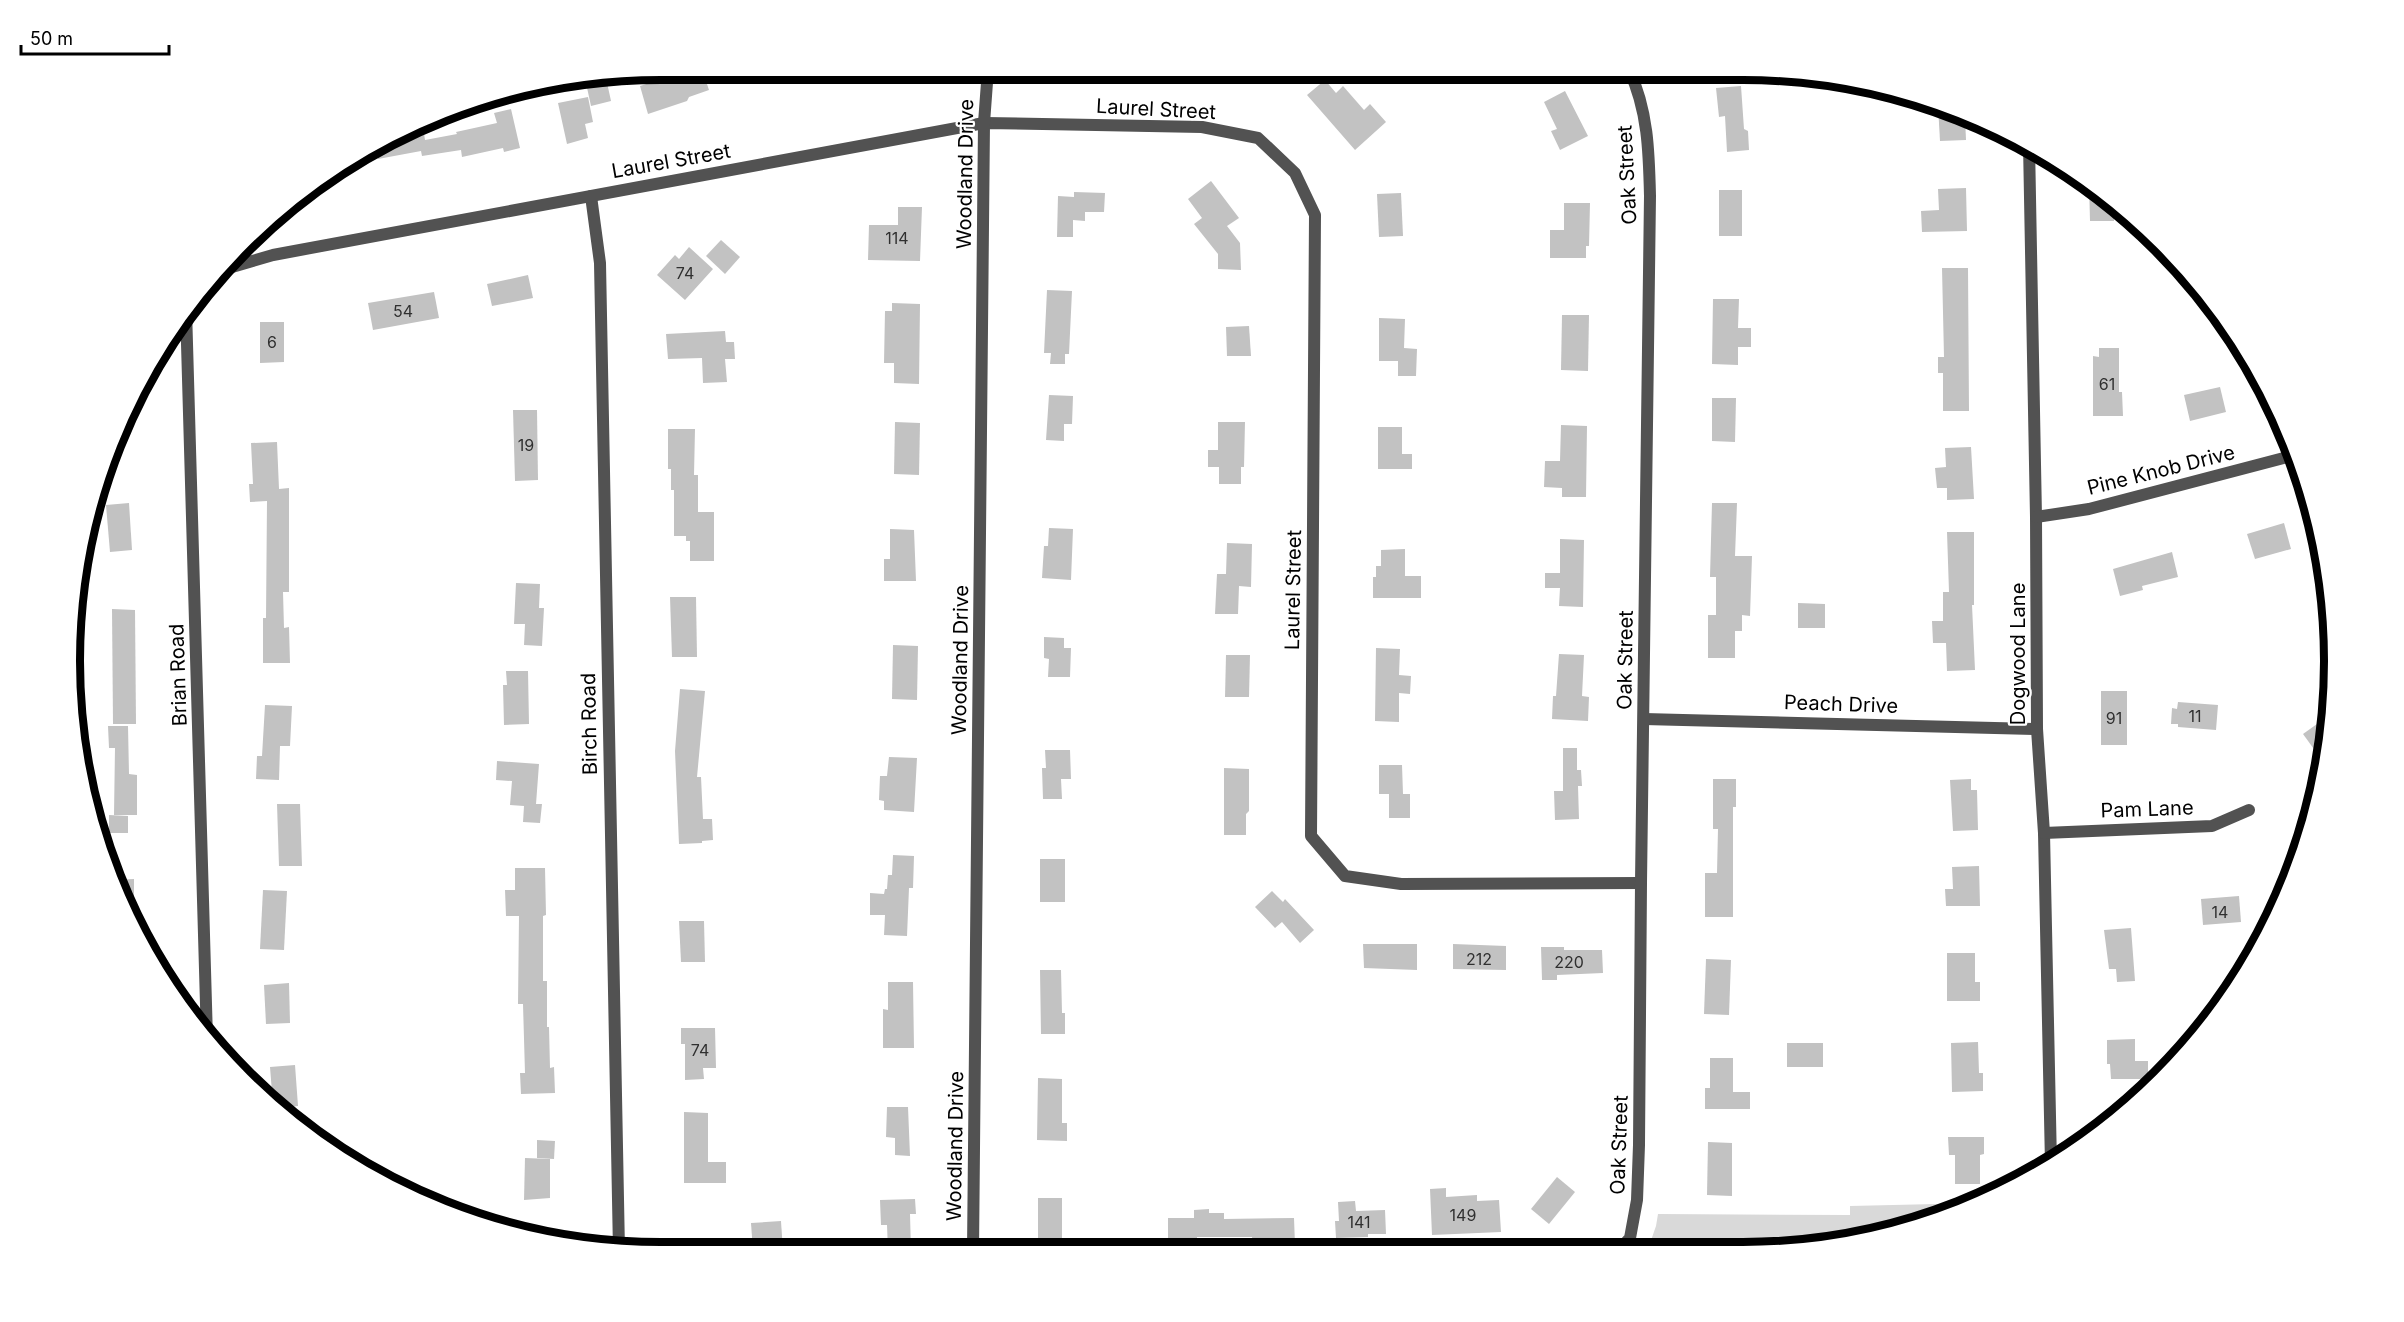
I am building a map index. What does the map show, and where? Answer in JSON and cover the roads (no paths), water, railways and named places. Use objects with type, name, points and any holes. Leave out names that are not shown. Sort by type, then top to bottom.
[{"type":"street","name":"Woodland Drive","points":[[973,1242],[984,123],[987,80]]},
{"type":"street","name":"Oak Street","points":[[1626,1242],[1629,1238],[1638,1200],[1650,196],[1648,136],[1638,88],[1634,80]]},
{"type":"street","name":"Laurel Street","points":[[235,266],[273,255],[984,123],[1202,127],[1257,138],[1295,173],[1315,215],[1311,836],[1345,876],[1401,884],[1641,883]]},
{"type":"street","name":"Dogwood Lane","points":[[2029,154],[2036,517],[2037,729],[2044,833],[2051,1154]]},
{"type":"street","name":"Birch Road","points":[[591,196],[600,263],[619,1241]]},
{"type":"street","name":"Brian Road","points":[[186,326],[207,1023]]},
{"type":"street","name":"Pine Knob Drive","points":[[2036,517],[2089,509],[2287,457]]},
{"type":"street","name":"Peach Drive","points":[[1644,718],[2037,729]]},
{"type":"street","name":"Pam Lane","points":[[2044,833],[2212,826],[2249,810]]}]
